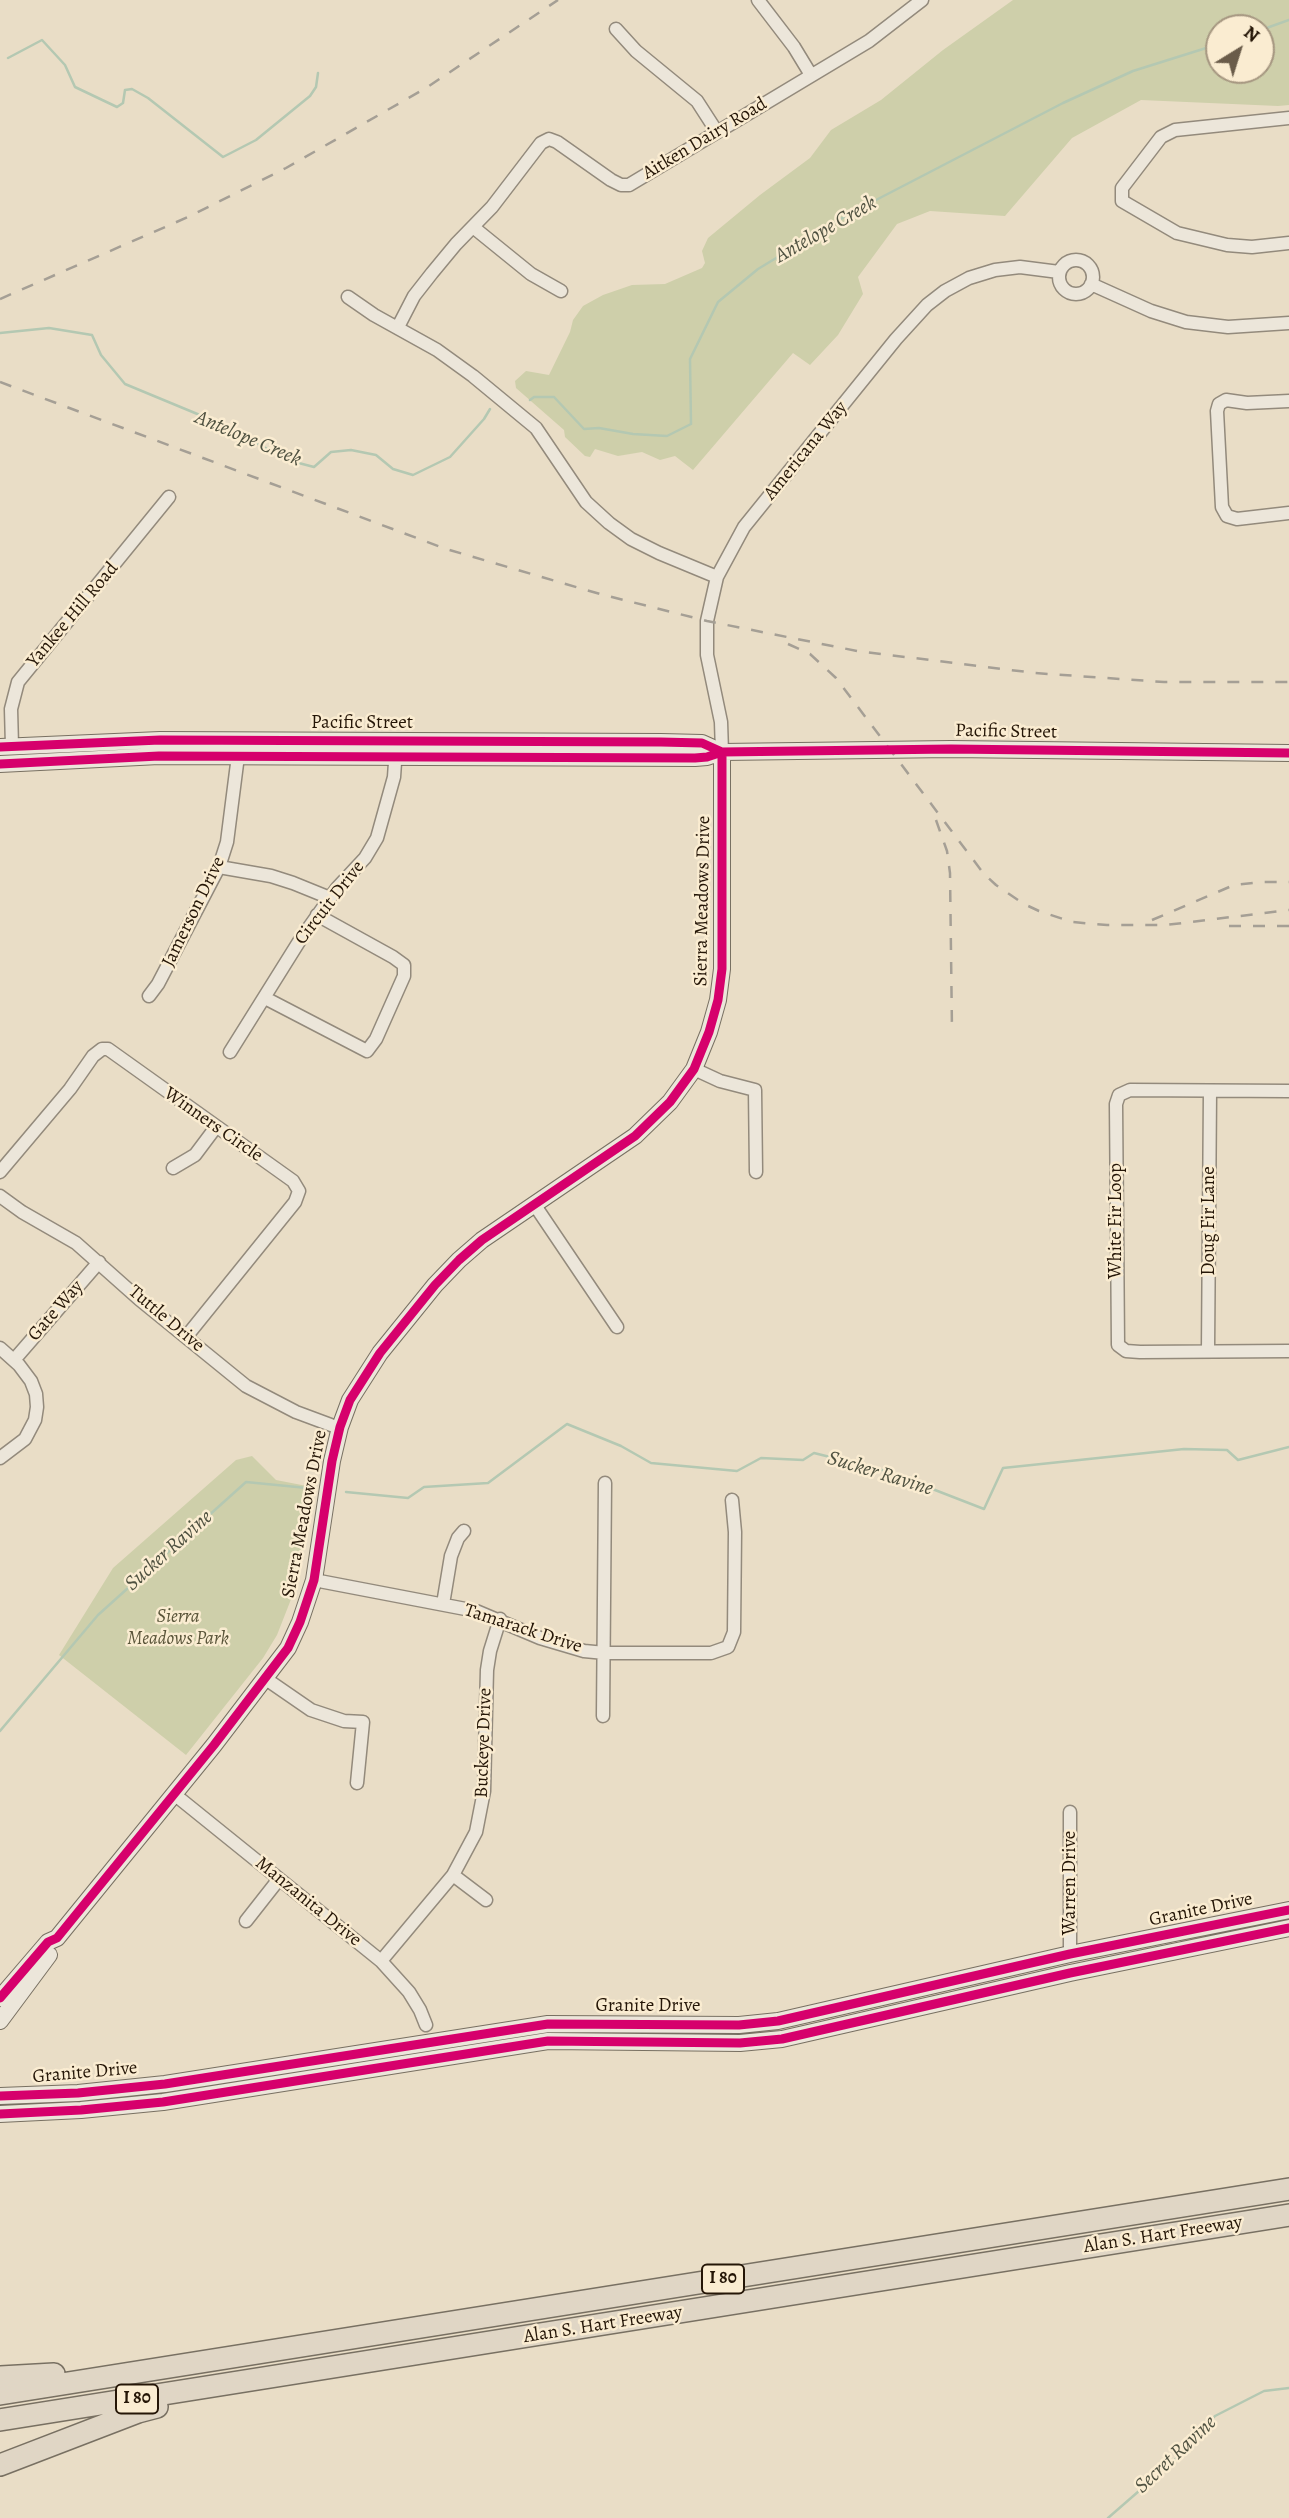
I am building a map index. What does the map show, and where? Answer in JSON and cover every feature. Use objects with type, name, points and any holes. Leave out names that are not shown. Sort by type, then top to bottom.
[{"type":"highway","name":"Alan S. Hart Freeway","points":[[0,2394],[1289,2189]]},
{"type":"highway","name":"Alan S. Hart Freeway","points":[[0,2420],[1289,2215]]},
{"type":"highway","points":[[0,2377],[158,2369]]},
{"type":"highway","points":[[0,2465],[138,2412],[274,2378]]},
{"type":"street","points":[[758,0],[794,47],[811,75]]},
{"type":"street","name":"Aitken Dairy Road","points":[[398,327],[414,296],[541,143],[549,139],[557,142],[611,180],[621,185],[629,185],[869,41],[918,1]]},
{"type":"street","points":[[616,29],[636,51],[697,101],[717,132]]},
{"type":"street","points":[[1289,118],[1174,131],[1161,138],[1122,188],[1122,201],[1177,233],[1227,245],[1252,247],[1289,243]]},
{"type":"street","points":[[474,227],[531,274],[561,291]]},
{"type":"street","points":[[1069,261],[1083,261],[1092,271],[1091,284],[1083,292],[1068,292],[1061,285],[1059,272],[1069,261]]},
{"type":"street","name":"Americana Way","points":[[722,752],[721,722],[710,676],[706,636],[708,611],[717,577],[744,527],[895,339],[927,305],[969,278],[995,270],[1020,267],[1059,272]]},
{"type":"street","points":[[1091,284],[1151,311],[1186,322],[1228,327],[1289,323]]},
{"type":"street","points":[[348,297],[374,315],[437,349],[536,428],[586,502],[608,523],[631,539],[659,553],[717,577]]},
{"type":"street","points":[[1289,401],[1247,403],[1226,400],[1219,404],[1217,411],[1222,507],[1227,516],[1237,519],[1289,513]]},
{"type":"street","name":"Yankee Hill Road","points":[[6,746],[18,682],[169,497]]},
{"type":"street","name":"Pacific Street","points":[[6,746],[135,740],[395,758],[708,757],[722,752],[951,749],[1289,753]]},
{"type":"street","name":"Pacific Street","points":[[0,764],[239,748],[396,741],[702,743],[722,752]]},
{"type":"street","name":"Circuit Drive","points":[[230,1052],[317,915],[365,858],[377,838],[394,777],[396,741]]},
{"type":"street","name":"Jamerson Drive","points":[[149,996],[158,984],[219,867],[227,842],[239,748]]},
{"type":"street","name":"Sierra Meadows Drive","points":[[0,1998],[48,1942],[57,1938],[174,1794],[266,1679],[294,1635],[314,1580],[332,1461],[340,1428],[350,1400],[365,1374],[435,1285],[482,1240],[635,1136],[670,1102],[694,1069],[718,1000],[722,969],[722,752]]},
{"type":"street","points":[[219,867],[293,883],[330,898]]},
{"type":"street","points":[[265,998],[367,1052],[376,1039],[404,976],[404,965],[317,915]]},
{"type":"street","name":"Winners Circle","points":[[0,1172],[71,1089],[93,1056],[102,1049],[108,1049],[293,1181],[297,1185],[298,1196],[186,1337]]},
{"type":"street","points":[[694,1069],[720,1081],[755,1090],[756,1172]]},
{"type":"street","name":"White Fir Loop","points":[[1289,1091],[1130,1090],[1119,1095],[1116,1104],[1118,1345],[1126,1351],[1140,1352],[1289,1351]]},
{"type":"street","name":"Doug Fir Lane","points":[[1208,1350],[1210,1092]]},
{"type":"street","points":[[173,1168],[195,1155],[216,1127]]},
{"type":"street","name":"Tuttle Drive","points":[[0,1196],[22,1212],[67,1236],[246,1386],[296,1412],[340,1428]]},
{"type":"street","points":[[534,1204],[617,1327]]},
{"type":"street","name":"Gate Way","points":[[14,1360],[99,1262]]},
{"type":"street","points":[[0,1348],[14,1360],[34,1387],[36,1414],[25,1439],[0,1458]]},
{"type":"street","points":[[603,1716],[605,1483]]},
{"type":"street","name":"Tamarack Drive","points":[[314,1580],[476,1611],[561,1646],[605,1653],[712,1653],[728,1647],[732,1642],[736,1532],[732,1500]]},
{"type":"street","points":[[443,1604],[451,1556],[464,1531]]},
{"type":"street","name":"Buckeye Drive","points":[[382,1961],[453,1875],[471,1845],[481,1812],[485,1769],[487,1670],[500,1619]]},
{"type":"street","points":[[266,1679],[311,1710],[344,1721],[363,1723],[358,1783]]},
{"type":"street","name":"Manzanita Drive","points":[[174,1794],[382,1961],[409,1992],[426,2025]]},
{"type":"street","name":"Warren Drive","points":[[1070,1812],[1070,1954]]},
{"type":"street","points":[[453,1875],[486,1900]]},
{"type":"street","points":[[246,1921],[279,1879]]},
{"type":"street","name":"Granite Drive","points":[[0,2096],[78,2093],[164,2084],[548,2024],[739,2025],[778,2021],[1070,1954],[1289,1910]]},
{"type":"street","name":"Granite Drive","points":[[0,2114],[163,2102],[548,2042],[740,2043],[782,2039],[1070,1973],[1289,1928]]},
{"type":"street","name":"Sierra Meadows Drive","points":[[0,2021],[55,1948],[57,1938]]},
{"type":"street","points":[[1070,1954],[1070,1973]]},
{"type":"street","points":[[0,2007],[24,1988]]},
{"type":"green space","points":[[1013,0],[1289,0],[1289,105],[1141,100],[1072,138],[1005,216],[930,211],[897,224],[858,277],[863,294],[838,335],[810,365],[793,353],[693,470],[675,456],[660,460],[642,452],[618,456],[595,449],[590,457],[585,456],[565,437],[564,430],[516,388],[515,381],[526,371],[549,375],[573,320],[583,306],[603,295],[632,285],[665,284],[702,268],[705,263],[702,251],[708,238],[810,158],[831,130],[881,100],[943,50]]},
{"type":"green space","name":"Sierra Meadows Park","points":[[252,1456],[276,1480],[312,1487],[297,1584],[277,1635],[263,1658],[186,1755],[59,1655],[113,1568],[236,1460]]},
{"type":"waterway","name":"Antelope Creek","points":[[1275,25],[1289,20]]},
{"type":"waterway","points":[[8,58],[42,40],[65,65],[75,87],[117,107],[123,103],[125,90],[132,89],[148,98],[223,157],[256,140],[310,96],[316,87],[318,73]]},
{"type":"waterway","name":"Antelope Creek","points":[[530,400],[534,397],[554,397],[584,429],[599,428],[667,436],[691,424],[690,359],[718,302],[758,269],[849,214],[1063,103],[1133,71],[1205,48]]},
{"type":"waterway","name":"Antelope Creek","points":[[0,333],[49,328],[92,335],[101,355],[125,384],[207,418],[291,461],[314,467],[331,452],[351,450],[376,455],[393,469],[413,475],[450,457],[490,409]]},
{"type":"waterway","name":"Sucker Ravine","points":[[346,1492],[408,1498],[424,1487],[488,1483],[567,1424],[621,1446],[651,1463],[737,1471],[761,1458],[803,1460],[814,1453],[886,1471],[984,1509],[1003,1468],[1184,1449],[1227,1450],[1238,1460],[1289,1447]]},
{"type":"waterway","name":"Sucker Ravine","points":[[0,1731],[98,1615],[246,1482],[307,1488]]},
{"type":"waterway","name":"Secret Ravine","points":[[1108,2518],[1178,2457],[1215,2416],[1264,2391],[1289,2388]]},
{"type":"railway","points":[[0,299],[188,217],[286,168],[426,88],[558,0]]},
{"type":"railway","points":[[0,382],[446,549],[600,594],[707,621],[857,651],[1035,673],[1164,682],[1289,682]]},
{"type":"railway","points":[[788,644],[810,654],[836,678],[984,874],[1024,904],[1072,922],[1107,925],[1166,925],[1289,910]]},
{"type":"railway","points":[[936,820],[947,851],[950,873],[952,1030]]},
{"type":"railway","points":[[1152,920],[1234,885],[1289,882]]},
{"type":"railway","points":[[1229,926],[1289,926]]},
{"type":"cycle path","points":[[0,747],[160,740],[661,742],[702,743],[722,752]]},
{"type":"cycle path","points":[[0,764],[159,756],[695,758],[722,752],[951,749],[1289,753]]},
{"type":"cycle path","points":[[0,1998],[48,1942],[57,1938],[214,1745],[288,1648],[314,1580],[332,1461],[340,1427],[350,1400],[380,1353],[435,1285],[459,1260],[482,1240],[635,1136],[670,1102],[694,1069],[718,1000],[722,969],[722,752]]},
{"type":"cycle path","points":[[0,2096],[78,2093],[165,2084],[548,2024],[739,2025],[778,2021],[1070,1954],[1289,1910]]},
{"type":"cycle path","points":[[0,2114],[163,2102],[548,2041],[740,2043],[782,2039],[1070,1973],[1289,1928]]}]
